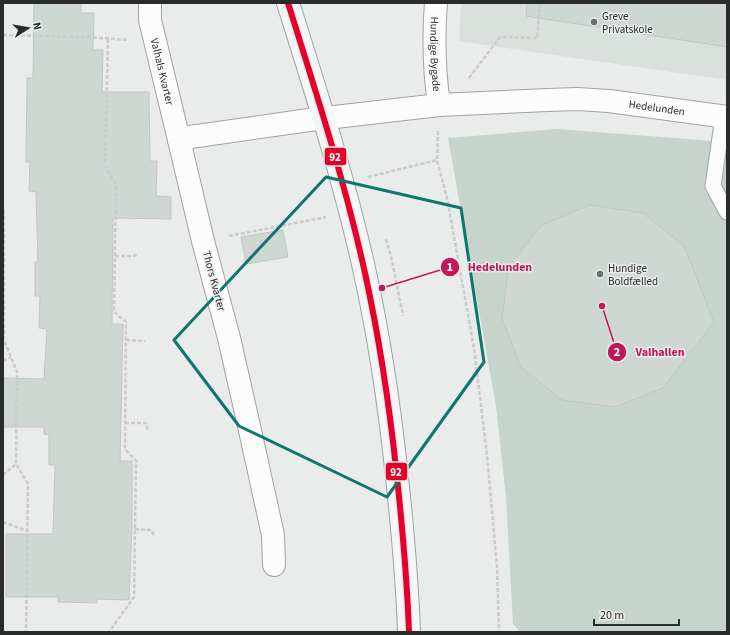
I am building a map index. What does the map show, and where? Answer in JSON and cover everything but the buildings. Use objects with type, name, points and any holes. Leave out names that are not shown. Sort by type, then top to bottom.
[{"type":"street","name":"Valhals Kvarter","points":[[150,3],[150,20],[179,140]]},
{"type":"street","points":[[288,3],[324,119],[365,274],[389,410],[403,533],[409,632]]},
{"type":"street","name":"Hundige Bygade","points":[[436,3],[433,39],[435,78],[448,105]]},
{"type":"street","name":"Hedelunden","points":[[324,119],[448,105],[578,99],[609,101],[725,117]]},
{"type":"street","points":[[179,140],[190,137],[324,119]]},
{"type":"street","name":"Thors Kvarter","points":[[179,140],[203,241],[229,338],[274,535],[274,566]]},
{"type":"lane","points":[[725,117],[712,186],[727,212]]},
{"type":"path","points":[[499,632],[497,567],[488,455],[476,363],[447,198],[437,160],[448,105],[500,37],[537,38],[540,3]]},
{"type":"path","points":[[3,35],[108,38],[155,42]]},
{"type":"path","points":[[108,38],[105,166],[116,185],[114,312],[126,322],[125,450],[136,461],[134,597],[109,632]]},
{"type":"path","points":[[342,184],[437,160]]},
{"type":"path","points":[[3,210],[4,340],[17,372],[16,464],[28,484],[26,632]]},
{"type":"path","points":[[203,241],[330,216]]},
{"type":"path","points":[[115,256],[134,256],[137,254]]},
{"type":"path","points":[[126,340],[145,341]]},
{"type":"path","points":[[3,361],[11,356]]},
{"type":"path","points":[[125,423],[146,423],[148,431]]},
{"type":"path","points":[[3,475],[16,464]]},
{"type":"path","points":[[3,522],[28,532]]},
{"type":"path","points":[[136,529],[151,530],[154,535]]},
{"type":"highlighted area","points":[[326,177],[461,208],[484,362],[387,497],[239,426],[174,340]]},
{"type":"shaded area","name":"Greve Privatskole","points":[[461,3],[727,3],[727,80],[459,41]]},
{"type":"shaded area","name":"Hundige Boldfælled","points":[[557,129],[727,142],[727,632],[520,632],[513,624],[506,497],[496,406],[448,138]]},
{"type":"transit line","name":"92","points":[[288,3],[330,137],[357,239],[375,321],[387,395],[396,468],[404,550],[409,632]]},
{"type":"place","name":"Greve Privatskole","points":[[594,22]]},
{"type":"place","name":"Hundige Boldfælled","points":[[600,274]]},
{"type":"place","name":"Hedelunden","points":[[382,288]]},
{"type":"place","name":"Valhallen","points":[[602,306]]}]
